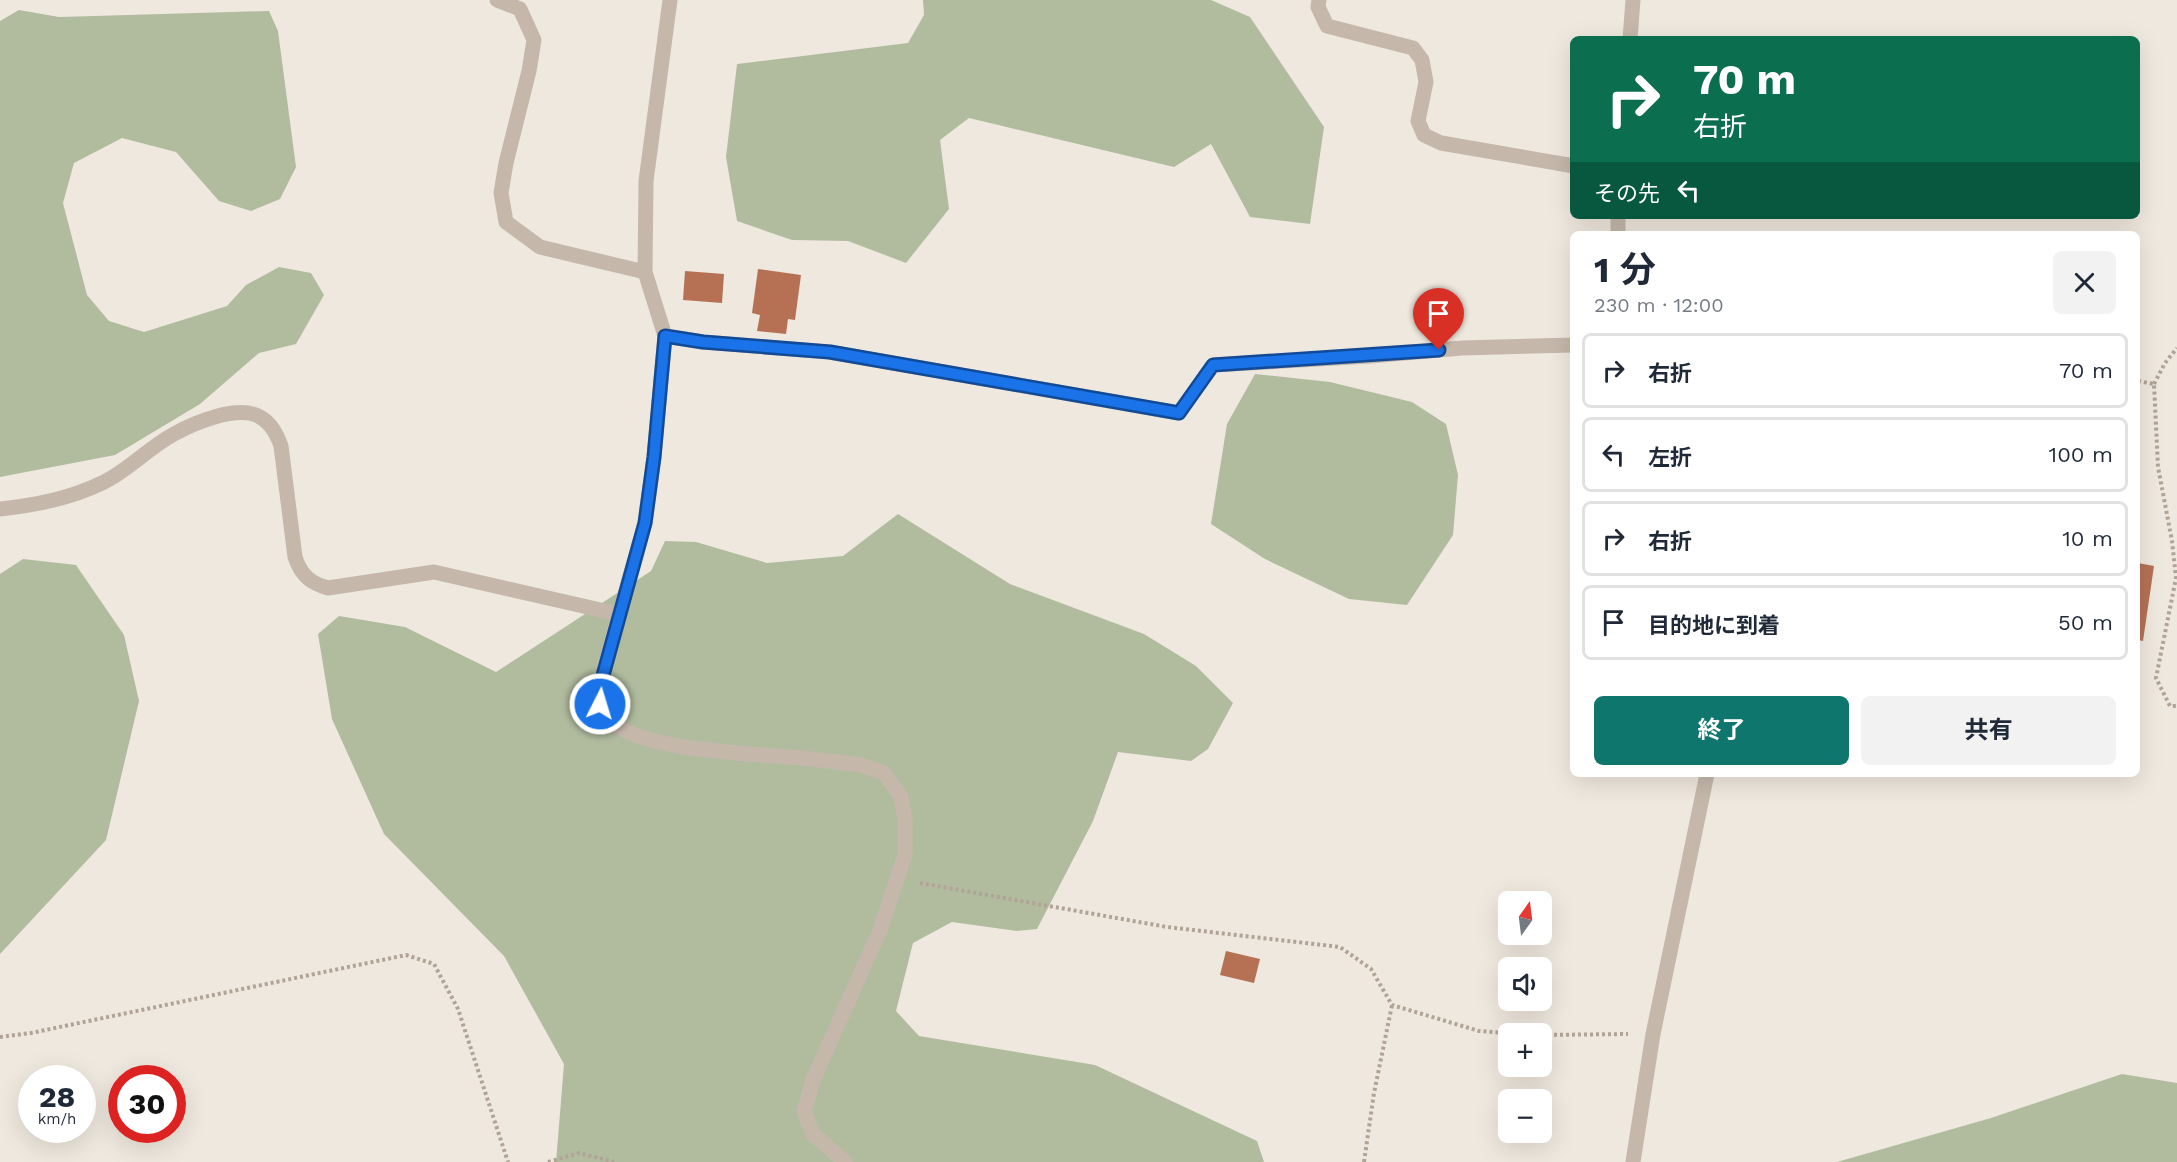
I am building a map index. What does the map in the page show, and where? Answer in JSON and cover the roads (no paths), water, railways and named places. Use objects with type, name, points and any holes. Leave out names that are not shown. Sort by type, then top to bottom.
[{"type":"street","points":[[497,0],[520,9],[534,40],[530,71],[506,163],[501,192],[506,222],[540,247],[645,272]]},
{"type":"street","points":[[670,0],[646,182],[645,272],[665,336],[654,457],[645,523],[618,614],[602,679],[600,704],[609,718],[622,729],[649,739],[702,749],[821,759],[862,765],[885,773],[901,797],[905,820],[904,854],[880,930],[813,1080],[804,1111],[813,1134],[845,1162]]},
{"type":"street","points":[[1320,0],[1318,7],[1327,26],[1413,48],[1422,60],[1426,82],[1418,121],[1424,135],[1442,143],[1570,165]]},
{"type":"street","points":[[1630,36],[1633,0]]},
{"type":"street","points":[[665,336],[703,342],[830,352],[1179,413],[1213,365],[1462,348],[1570,345]]},
{"type":"street","points":[[0,509],[41,504],[102,483],[173,435],[213,418],[233,413],[248,414],[259,416],[269,424],[281,446],[295,557],[298,568],[315,584],[328,588],[434,572],[618,614]]},
{"type":"street","points":[[1633,1162],[1653,1034],[1706,777]]}]
